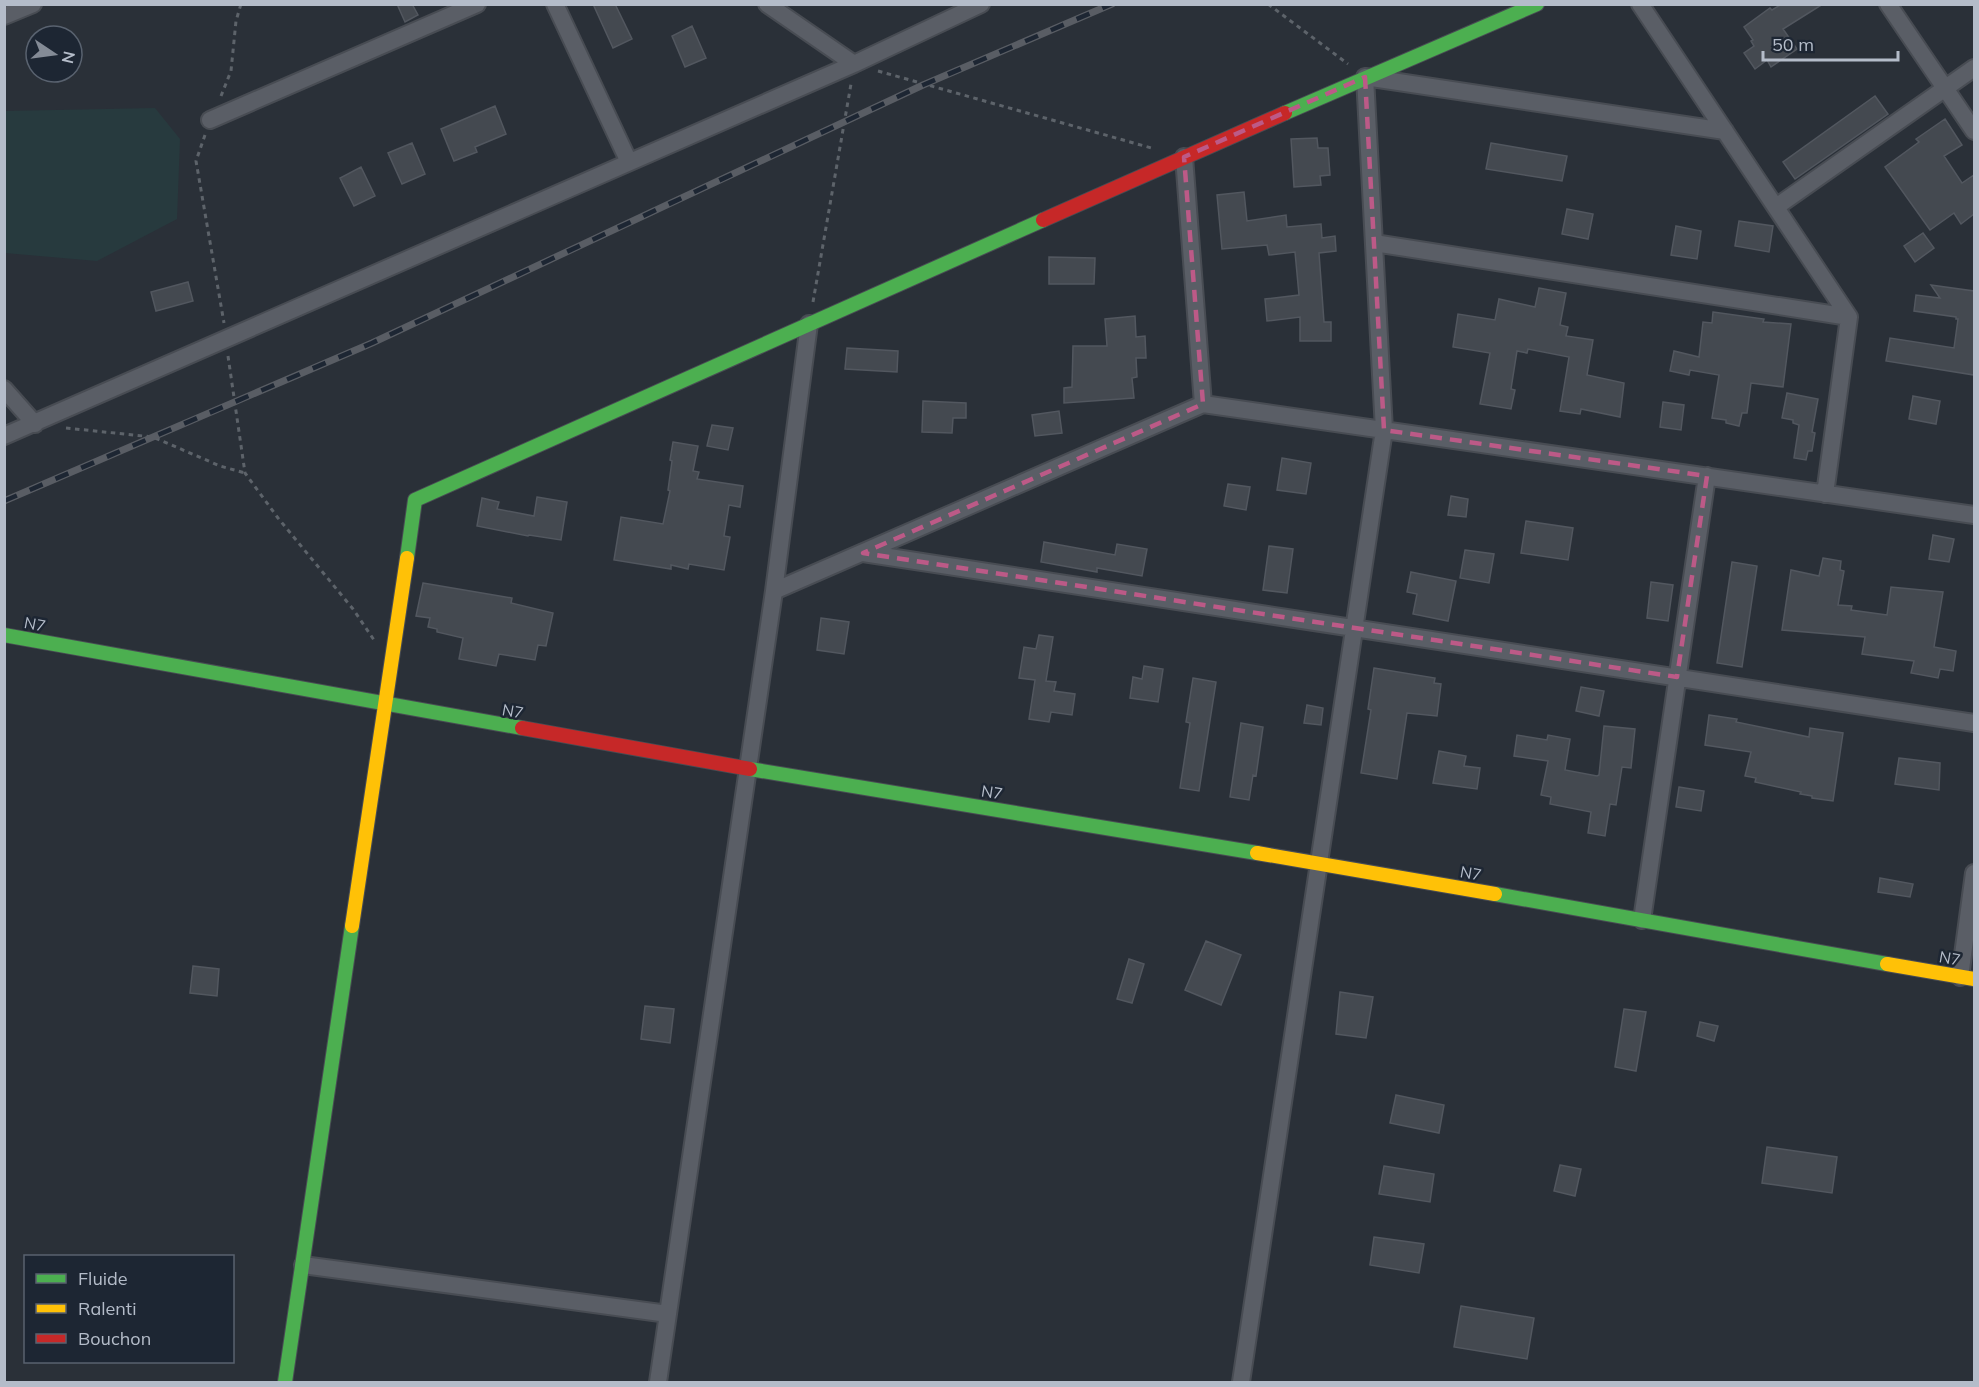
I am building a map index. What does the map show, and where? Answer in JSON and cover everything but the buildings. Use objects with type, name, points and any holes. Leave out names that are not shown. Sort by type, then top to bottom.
[{"type":"street","points":[[4,16],[33,4]]},
{"type":"street","points":[[210,120],[477,4]]},
{"type":"street","points":[[555,4],[629,162]]},
{"type":"street","points":[[767,4],[854,64]]},
{"type":"street","points":[[4,436],[854,64],[981,4]]},
{"type":"street","points":[[285,1383],[415,500],[1184,157],[1537,4]]},
{"type":"street","points":[[1640,4],[1849,317],[1825,494]]},
{"type":"street","points":[[1888,4],[1974,131]]},
{"type":"street","points":[[1776,207],[1974,68]]},
{"type":"street","points":[[1365,77],[1725,131]]},
{"type":"street","points":[[1241,1383],[1321,863],[1384,430],[1365,77]]},
{"type":"street","points":[[1184,157],[1203,404]]},
{"type":"street","points":[[1374,243],[1849,317]]},
{"type":"street","points":[[658,1383],[774,591],[809,324]]},
{"type":"street","points":[[4,389],[35,424]]},
{"type":"street","points":[[774,591],[1203,404],[1974,515]]},
{"type":"street","points":[[1642,920],[1707,477]]},
{"type":"street","points":[[863,553],[1974,723]]},
{"type":"street","name":"N7","points":[[4,635],[748,769],[1321,863],[1967,978]]},
{"type":"street","points":[[1967,978],[1974,873]]},
{"type":"street","points":[[303,1264],[668,1314]]},
{"type":"path","points":[[241,4],[236,21],[231,71],[210,120],[196,161],[227,339],[245,473],[278,518],[353,609],[391,663]]},
{"type":"path","points":[[1268,4],[1365,77]]},
{"type":"path","points":[[809,324],[854,64],[1184,157]]},
{"type":"path","points":[[35,424],[153,437],[220,466],[245,473]]},
{"type":"highlighted area","points":[[1365,77],[1384,430],[1707,476],[1677,677],[863,553],[1203,404],[1184,157]]},
{"type":"green space","points":[[155,108],[180,139],[177,219],[97,261],[5,253],[5,111]]},
{"type":"railway","points":[[4,501],[372,343],[923,85],[1112,4]]},
{"type":"traffic: fast","points":[[1285,113],[1537,4]]},
{"type":"traffic: fast","points":[[407,558],[415,500],[1043,220]]},
{"type":"traffic: fast","points":[[4,635],[522,728]]},
{"type":"traffic: fast","points":[[750,769],[1257,853]]},
{"type":"traffic: fast","points":[[1495,894],[1887,964]]},
{"type":"traffic: fast","points":[[285,1382],[352,926]]},
{"type":"traffic: slow","points":[[352,926],[407,558]]},
{"type":"traffic: slow","points":[[1257,853],[1495,894]]},
{"type":"traffic: slow","points":[[1887,964],[1974,979]]},
{"type":"traffic: jam","points":[[1043,220],[1285,113]]},
{"type":"traffic: jam","points":[[522,728],[750,769]]}]
